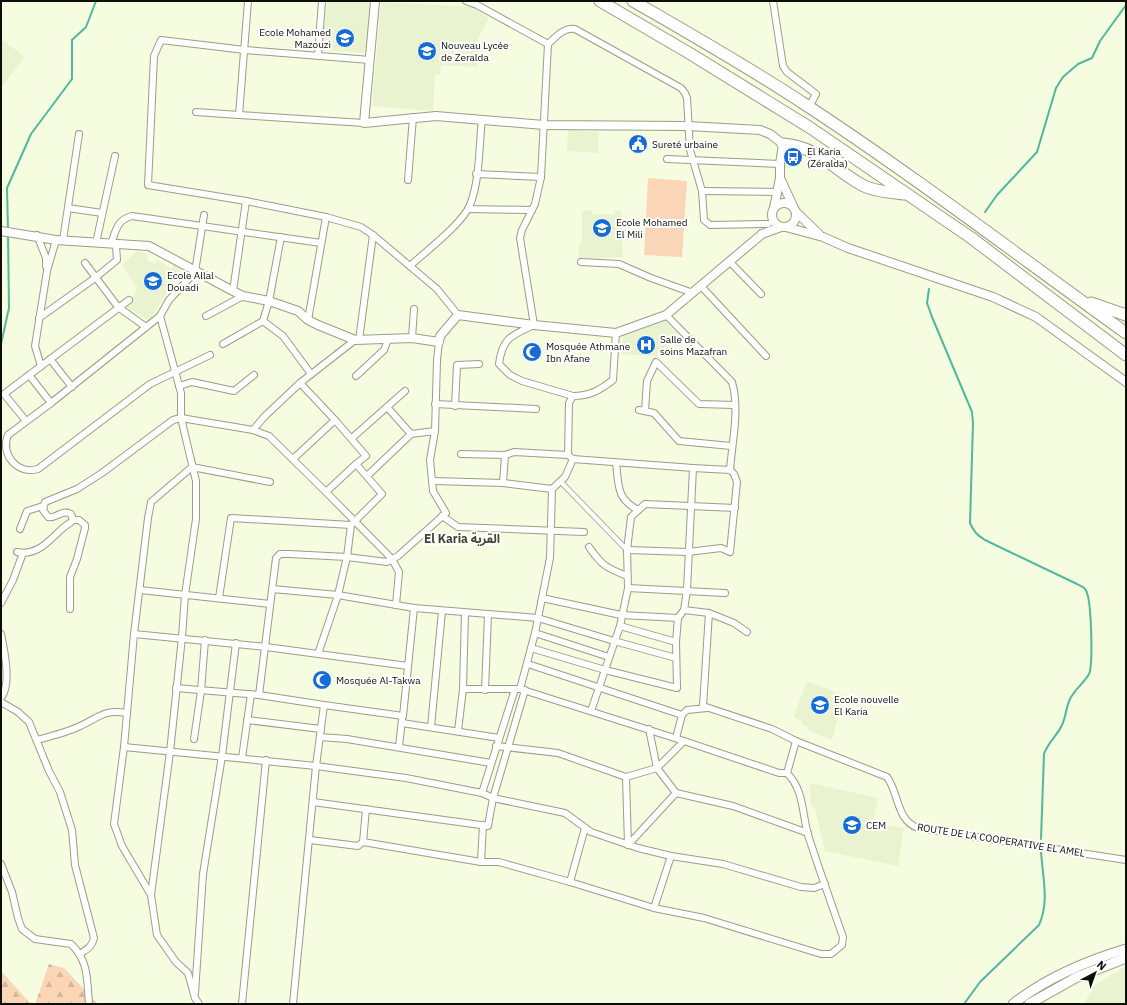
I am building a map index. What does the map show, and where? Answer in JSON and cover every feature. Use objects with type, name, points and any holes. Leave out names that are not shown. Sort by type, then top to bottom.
[{"type":"highway","points":[[600,1],[689,52],[809,127],[970,237],[1126,355]]},
{"type":"highway","points":[[633,1],[699,39],[809,107],[920,183],[1126,333]]},
{"type":"highway","points":[[783,144],[811,150],[864,186],[875,190],[907,194]]},
{"type":"highway","points":[[1077,298],[1126,315]]},
{"type":"main road","points":[[1013,1004],[1070,969],[1126,949]]},
{"type":"main road","points":[[1029,1004],[1077,977],[1126,958]]},
{"type":"street","points":[[239,115],[248,1]]},
{"type":"street","points":[[318,56],[322,1]]},
{"type":"street","points":[[364,123],[375,1]]},
{"type":"street","points":[[466,1],[477,5],[548,44]]},
{"type":"street","points":[[773,1],[783,66],[787,72],[816,94],[809,107]]},
{"type":"street","points":[[534,325],[520,238],[522,230],[535,204],[541,177],[548,44],[565,30],[570,28],[575,29],[681,88],[685,92],[687,98],[688,126],[692,159],[702,191],[703,217],[708,224],[774,222],[783,227],[823,237],[848,248],[993,297],[1022,310],[1048,325],[1126,382]]},
{"type":"street","points":[[196,112],[364,123],[413,117],[436,116],[544,125],[688,126],[760,130],[770,134],[783,144],[780,164],[780,178],[770,221],[762,234],[666,315],[616,333],[458,316],[437,289],[373,235],[361,227],[326,217],[246,201],[148,185],[154,56],[161,40],[245,50],[370,60]]},
{"type":"street","points":[[408,180],[413,117]]},
{"type":"street","points":[[410,266],[462,217],[468,209],[476,174],[482,119]]},
{"type":"street","points":[[41,366],[35,346],[39,318],[47,271],[59,240],[68,208],[79,134]]},
{"type":"street","points":[[96,242],[115,156]]},
{"type":"street","points":[[666,159],[780,164]]},
{"type":"street","points":[[476,174],[541,177]]},
{"type":"street","points":[[762,234],[783,227],[795,220],[795,210],[780,178]]},
{"type":"street","points":[[702,191],[777,192]]},
{"type":"street","points":[[233,291],[243,232],[246,201]]},
{"type":"street","points":[[774,208],[786,202],[823,237]]},
{"type":"street","points":[[68,208],[102,213]]},
{"type":"street","points":[[468,209],[532,210]]},
{"type":"street","points":[[204,215],[195,272],[168,300],[160,316],[51,404],[8,435],[5,442],[5,450],[18,468],[31,471],[38,469],[140,391],[175,370],[210,355]]},
{"type":"street","points":[[39,318],[95,278],[117,260],[113,244],[118,224],[123,218],[132,216],[321,243]]},
{"type":"street","points":[[308,320],[326,217]]},
{"type":"street","points":[[2,231],[37,235],[59,240],[149,246],[195,272],[243,296],[269,301],[298,311],[308,320],[357,340],[412,338],[439,342]]},
{"type":"street","points":[[37,235],[46,258],[47,271]]},
{"type":"street","points":[[253,430],[264,417],[300,383],[357,340],[373,235]]},
{"type":"street","points":[[224,344],[263,321],[269,301],[280,238]]},
{"type":"street","points":[[581,262],[619,264],[651,278],[693,293]]},
{"type":"street","points":[[729,262],[761,294]]},
{"type":"street","points":[[85,263],[118,307],[146,327]]},
{"type":"street","points":[[701,286],[766,356]]},
{"type":"street","points":[[206,316],[243,296]]},
{"type":"street","points":[[26,422],[4,394],[129,300]]},
{"type":"street","points":[[412,338],[414,309]]},
{"type":"street","points":[[666,315],[732,382],[735,405],[730,470]]},
{"type":"street","points":[[160,316],[179,386],[181,418],[196,481],[196,519],[185,594],[170,752],[151,895],[158,935],[176,962],[188,973],[195,998],[199,1004]]},
{"type":"street","points":[[259,695],[276,558],[280,554],[347,557],[387,562],[446,512],[433,491],[430,460],[435,431],[435,404],[440,336],[458,316]]},
{"type":"street","points":[[263,321],[283,336],[311,374]]},
{"type":"street","points":[[534,325],[507,340],[500,352],[499,364],[510,375],[522,381],[573,396],[588,396],[602,389],[613,380],[616,333]]},
{"type":"street","points":[[356,376],[384,350],[388,340]]},
{"type":"street","points":[[50,359],[72,387]]},
{"type":"street","points":[[731,446],[679,441],[654,413],[642,410],[646,381],[656,362],[699,404],[735,405]]},
{"type":"street","points":[[455,406],[457,365],[479,364]]},
{"type":"street","points":[[29,375],[51,404]]},
{"type":"street","points":[[179,386],[192,382],[234,391],[254,375]]},
{"type":"street","points":[[300,383],[352,438],[366,456],[326,492]]},
{"type":"street","points":[[352,438],[405,391]]},
{"type":"street","points":[[313,802],[366,808],[488,826],[520,689],[528,664],[550,558],[552,489],[570,470],[569,403],[573,396]]},
{"type":"street","points":[[435,404],[536,409]]},
{"type":"street","points":[[387,407],[411,434]]},
{"type":"street","points":[[20,529],[26,511],[43,506],[48,500],[77,489],[102,473],[173,420],[181,418],[253,430],[269,436],[326,492],[353,523],[392,559],[399,572],[396,605]]},
{"type":"street","points":[[293,459],[335,420]]},
{"type":"street","points":[[367,476],[411,434],[435,431]]},
{"type":"street","points":[[460,454],[505,455],[514,452],[544,452],[616,463],[730,470],[734,474],[737,482],[730,552],[721,548],[688,552],[627,550],[560,481]]},
{"type":"street","points":[[503,483],[505,455]]},
{"type":"street","points":[[616,463],[621,497],[638,510]]},
{"type":"street","points":[[318,654],[338,595],[353,523],[382,494],[356,464]]},
{"type":"street","points":[[192,467],[270,482]]},
{"type":"street","points":[[151,895],[122,846],[114,824],[124,747],[134,634],[151,502],[192,467]]},
{"type":"street","points":[[531,648],[605,670],[677,688],[676,642],[678,618],[684,610],[687,590],[693,468]]},
{"type":"street","points":[[433,481],[503,483],[552,489]]},
{"type":"street","points":[[591,711],[620,626],[621,615],[628,588],[627,550],[631,517],[629,504]]},
{"type":"street","points":[[631,517],[645,504],[735,508]]},
{"type":"street","points":[[43,506],[43,510],[48,517],[55,517],[62,512],[65,512],[71,514],[73,520]]},
{"type":"street","points":[[442,516],[458,527],[584,532]]},
{"type":"street","points":[[219,598],[231,518],[353,523]]},
{"type":"street","points":[[1,603],[13,580],[20,552],[31,553],[40,548],[73,520]]},
{"type":"street","points":[[70,609],[70,578],[77,559],[85,528],[85,525],[81,522],[73,520]]},
{"type":"street","points":[[590,547],[598,560],[606,568],[627,576]]},
{"type":"street","points":[[628,588],[725,593]]},
{"type":"street","points":[[272,589],[338,595],[414,608],[538,618],[614,642],[676,658]]},
{"type":"street","points":[[140,590],[270,604]]},
{"type":"street","points":[[542,598],[621,615],[678,618]]},
{"type":"street","points":[[399,747],[414,608]]},
{"type":"street","points":[[684,610],[709,613],[734,623],[747,632]]},
{"type":"street","points":[[431,727],[442,611]]},
{"type":"street","points":[[458,731],[463,688],[465,613]]},
{"type":"street","points":[[707,708],[703,706],[702,700],[709,613]]},
{"type":"street","points":[[485,690],[488,615]]},
{"type":"street","points":[[620,626],[676,642]]},
{"type":"street","points":[[535,633],[609,657]]},
{"type":"street","points":[[1,634],[6,654],[5,688],[1,698]]},
{"type":"street","points":[[134,634],[182,637],[236,643],[408,666]]},
{"type":"street","points":[[194,739],[201,691],[205,640]]},
{"type":"street","points":[[195,998],[203,874],[231,693],[236,643]]},
{"type":"street","points":[[528,664],[682,715]]},
{"type":"street","points":[[176,688],[251,694],[403,716]]},
{"type":"street","points":[[363,842],[481,862],[499,862],[654,908],[704,918],[821,954],[831,954],[842,945],[843,936],[808,833],[799,791],[794,780],[787,773],[779,773],[649,729],[520,689],[485,690],[463,688]]},
{"type":"street","points":[[482,793],[496,746],[520,689]]},
{"type":"street","points":[[242,758],[251,694]]},
{"type":"street","points":[[1,702],[27,719],[49,771],[60,792],[72,830],[75,865],[94,938],[90,947],[80,954]]},
{"type":"street","points":[[293,1004],[316,766],[324,705]]},
{"type":"street","points":[[676,738],[682,715],[687,710],[707,708]]},
{"type":"street","name":"ROUTE DE LA COOPERATIVE EL AMEL","points":[[707,708],[772,729],[796,741],[887,777],[891,782],[903,817],[910,825],[914,827],[1126,860]]},
{"type":"street","points":[[37,740],[80,726],[107,712],[116,711],[127,714]]},
{"type":"street","points":[[248,720],[321,729]]},
{"type":"street","points":[[402,723],[499,738]]},
{"type":"street","points":[[649,729],[656,768],[676,793],[733,806],[808,833]]},
{"type":"street","points":[[320,737],[399,747],[491,763]]},
{"type":"street","points":[[496,746],[558,753],[626,777],[656,768],[684,741]]},
{"type":"street","points":[[787,773],[796,741]]},
{"type":"street","points":[[124,747],[266,760],[406,778],[482,793],[565,813],[591,832],[628,845],[671,856],[723,864],[801,887],[814,888],[825,884]]},
{"type":"street","points":[[242,1004],[266,760]]},
{"type":"street","points":[[626,777],[628,845]]},
{"type":"street","points":[[628,845],[676,793]]},
{"type":"street","points":[[310,840],[358,846],[363,842],[366,808]]},
{"type":"street","points":[[481,862],[483,825]]},
{"type":"street","points":[[570,882],[585,828]]},
{"type":"street","points":[[654,908],[671,856]]},
{"type":"street","points":[[1,864],[12,892],[22,929],[35,939],[71,944],[80,954],[86,970],[89,1004]]},
{"type":"shaded area","name":"Ecole Mohamed Mazouzi","points":[[327,1],[369,2],[367,50],[364,53],[322,50]]},
{"type":"shaded area","name":"Nouveau Lycée de Zeralda","points":[[381,2],[472,7],[489,18],[478,38],[477,67],[441,65],[440,75],[435,74],[433,111],[372,106]]},
{"type":"shaded area","points":[[1,39],[25,57],[1,88]]},
{"type":"shaded area","points":[[568,130],[599,132],[598,153],[567,151]]},
{"type":"shaded area","name":"Ecole Mohamed El Mili","points":[[592,210],[593,214],[615,214],[615,211],[621,210],[623,257],[579,259],[579,245],[582,241],[582,211]]},
{"type":"shaded area","name":"Ecole Allal Douadi","points":[[139,251],[148,255],[147,260],[155,264],[158,260],[171,269],[175,264],[182,268],[149,321],[125,306],[134,295],[137,288],[122,265],[135,252]]},
{"type":"shaded area","name":"Salle de soins Mazafran","points":[[665,321],[679,336],[657,356],[621,354],[623,336]]},
{"type":"shaded area","name":"Ecole nouvelle El Karia","points":[[807,681],[844,695],[832,740],[807,730],[808,726],[802,725],[802,721],[796,719],[794,716]]},
{"type":"shaded area","name":"CEM","points":[[810,783],[878,798],[873,823],[904,828],[898,866],[825,851],[815,809],[811,805]]},
{"type":"shaded area","points":[[1126,966],[1126,1004],[1084,1004],[1094,986]]},
{"type":"green space","points":[[648,178],[687,181],[682,257],[644,255]]},
{"type":"green space","points":[[49,964],[64,968],[98,1004],[35,1004]]},
{"type":"green space","points":[[1,971],[31,1004],[1,1004]]},
{"type":"waterway","points":[[8,230],[7,188],[31,134],[72,79],[72,40],[86,27],[96,1]]},
{"type":"waterway","points":[[985,212],[997,195],[1037,152],[1056,88],[1063,77],[1078,64],[1092,58],[1100,41],[1126,5]]},
{"type":"waterway","points":[[1,344],[9,308],[8,234]]},
{"type":"waterway","points":[[929,289],[927,303],[972,412],[971,526],[976,533],[985,540],[1083,587],[1087,594],[1091,631],[1091,658],[1089,674],[1070,699],[1062,725],[1044,754],[1041,839]]},
{"type":"waterway","points":[[964,1004],[980,982],[1039,925],[1045,897],[1041,850]]},
{"type":"place","name":"Ecole Mohamed Mazouzi","points":[[345,38]]},
{"type":"place","name":"Nouveau Lycée de Zeralda","points":[[427,51]]},
{"type":"place","name":"Sureté urbaine","points":[[638,144]]},
{"type":"place","name":"El Karia (Zéralda)","points":[[793,157]]},
{"type":"place","name":"Ecole Mohamed El Mili","points":[[602,228]]},
{"type":"place","name":"Ecole Allal Douadi","points":[[153,281]]},
{"type":"place","name":"Salle de soins Mazafran","points":[[646,345]]},
{"type":"place","name":"Mosquée Athmane Ibn Afane","points":[[532,352]]},
{"type":"place","name":"Mosquée Al-Takwa","points":[[322,680]]},
{"type":"place","name":"Ecole nouvelle El Karia","points":[[820,705]]},
{"type":"place","name":"CEM","points":[[852,825]]},
{"type":"district","name":"El Karia القرية","points":[[462,538]]}]
